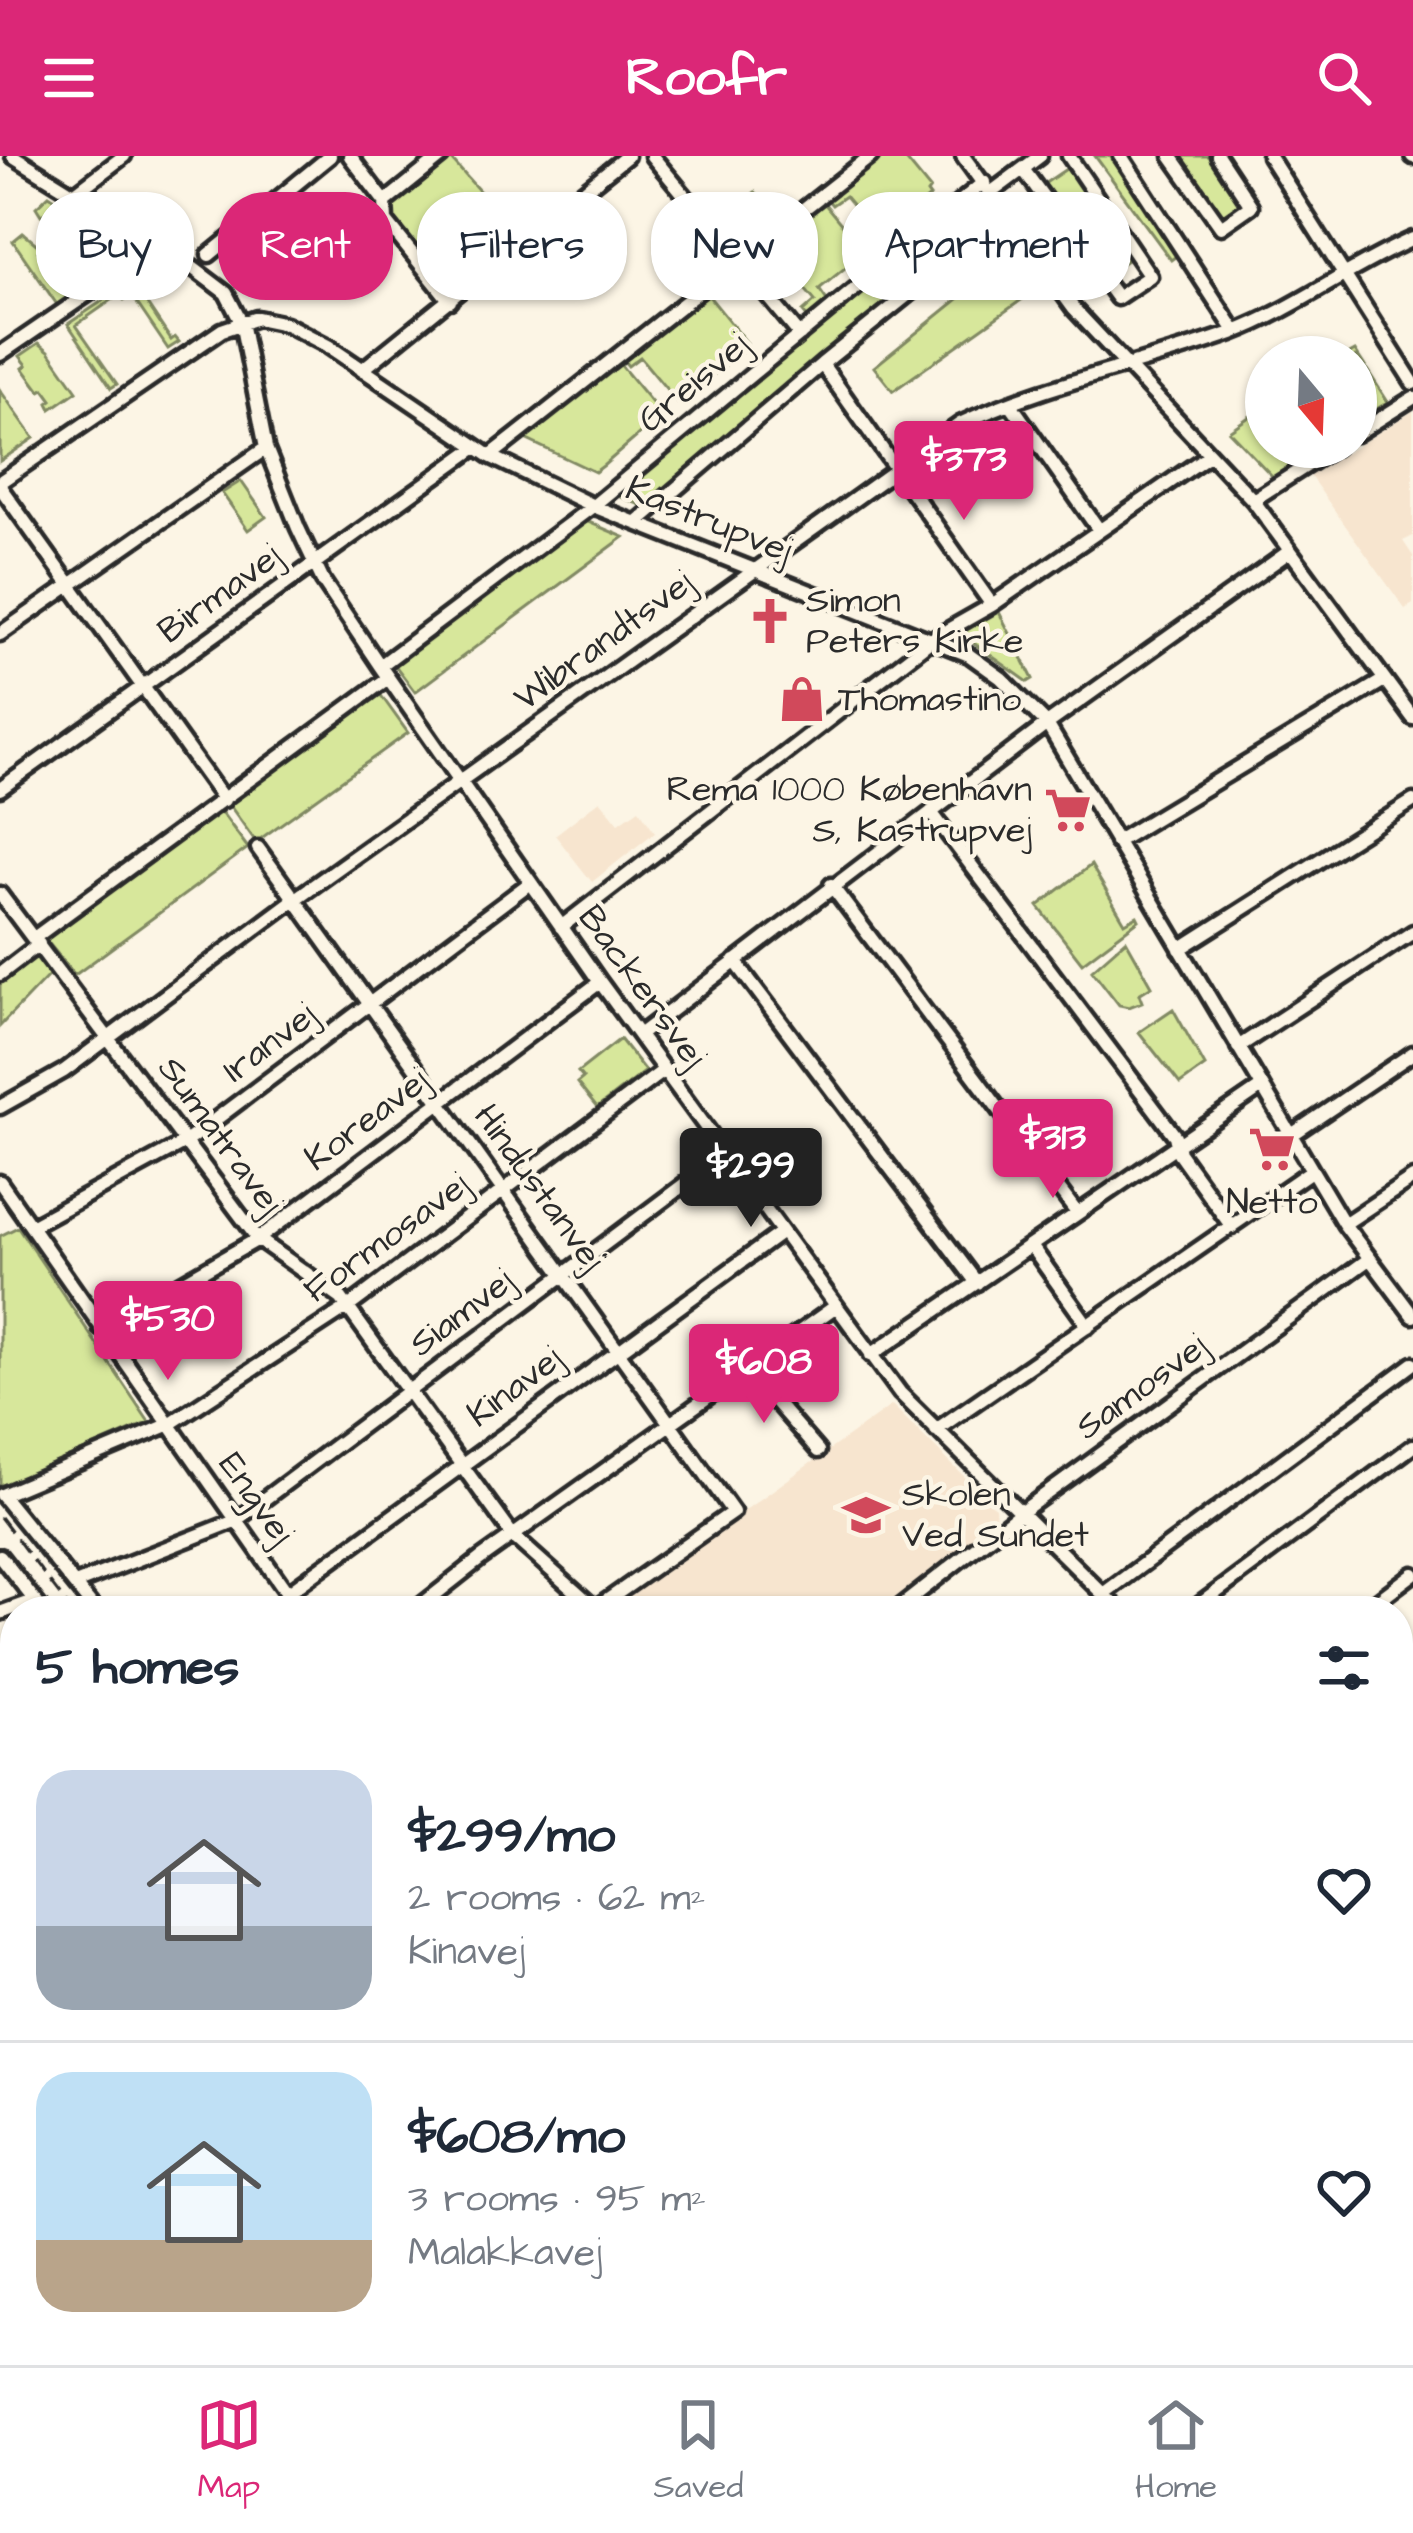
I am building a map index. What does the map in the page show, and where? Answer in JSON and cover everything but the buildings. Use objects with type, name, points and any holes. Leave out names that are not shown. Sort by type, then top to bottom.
[{"type":"street","points":[[13,156],[71,192]]},
{"type":"street","points":[[77,192],[124,156]]},
{"type":"street","points":[[209,255],[330,156]]},
{"type":"street","points":[[350,156],[377,192]]},
{"type":"street","points":[[393,196],[442,156]]},
{"type":"street","points":[[362,370],[627,156]]},
{"type":"street","points":[[652,156],[682,192]]},
{"type":"street","points":[[818,197],[871,156]]},
{"type":"street","points":[[963,156],[992,192]]},
{"type":"street","name":"Greisvej","points":[[0,974],[988,187],[1040,156]]},
{"type":"street","points":[[1023,169],[1117,298],[1150,276],[1069,156]]},
{"type":"street","points":[[1121,156],[1235,332]]},
{"type":"street","points":[[1172,156],[1221,227],[1251,206],[1218,156]]},
{"type":"street","points":[[1269,156],[1413,383]]},
{"type":"street","points":[[393,230],[450,301]]},
{"type":"street","name":"Wibrandtsvej","points":[[0,1107],[64,1071],[295,899],[960,424],[1010,403],[1235,332],[1413,239]]},
{"type":"street","points":[[194,269],[218,285],[241,322],[190,351],[0,484],[224,800]]},
{"type":"street","points":[[0,354],[79,300]]},
{"type":"street","points":[[490,456],[686,300]]},
{"type":"street","points":[[771,300],[800,335]]},
{"type":"street","name":"Greisvej","points":[[635,523],[901,300]]},
{"type":"street","points":[[1068,300],[1253,500],[1413,718]]},
{"type":"street","name":"Kastrupvej","points":[[241,322],[265,317],[286,324],[476,448],[593,506],[934,638],[1001,678],[1047,724],[1344,1224],[1413,1316]]},
{"type":"street","name":"Backersvej","points":[[241,322],[266,448],[314,564],[384,672],[599,982],[871,1355],[937,1430],[1103,1594]]},
{"type":"street","points":[[822,364],[992,604]]},
{"type":"street","points":[[1377,421],[1413,398]]},
{"type":"street","points":[[1010,403],[1099,530]]},
{"type":"street","points":[[0,634],[266,448]]},
{"type":"street","name":"Birmavej","points":[[0,789],[476,448]]},
{"type":"street","points":[[561,927],[934,638],[992,604],[1209,455]]},
{"type":"street","points":[[1253,500],[1303,468]]},
{"type":"street","points":[[639,1035],[1047,724],[1290,551]]},
{"type":"street","points":[[1116,842],[1384,680]]},
{"type":"street","points":[[1180,949],[1413,801]]},
{"type":"street","points":[[931,812],[1175,1136],[1179,1153],[1232,1227]]},
{"type":"street","name":"Hindustanvej","points":[[258,848],[734,1512],[608,1596]]},
{"type":"street","name":"Iranvej","points":[[31,1226],[187,1142],[530,884]]},
{"type":"street","points":[[831,885],[1077,1213]]},
{"type":"street","name":"Sumatravej","points":[[0,894],[258,1239],[349,1306],[513,1536],[580,1596]]},
{"type":"street","points":[[1238,1047],[1413,932]]},
{"type":"street","points":[[735,961],[976,1283]]},
{"type":"street","name":"Koreavej","points":[[101,1329],[258,1239],[599,982]]},
{"type":"street","points":[[1290,1136],[1413,1053]]},
{"type":"street","name":"Formosavej","points":[[2,1495],[168,1425],[349,1306],[664,1070]]},
{"type":"street","points":[[871,1355],[1262,1087]]},
{"type":"street","name":"Siamvej","points":[[75,1584],[235,1521],[726,1154]]},
{"type":"street","points":[[937,1430],[1312,1171]]},
{"type":"street","points":[[1344,1224],[1413,1178]]},
{"type":"street","name":"Engvej","points":[[0,1182],[286,1594]]},
{"type":"street","name":"Kinavej","points":[[286,1594],[782,1232]]},
{"type":"street","points":[[1030,1246],[1088,1326]]},
{"type":"street","name":"Samosvej","points":[[914,1596],[1020,1513],[1370,1259]]},
{"type":"street","points":[[434,1596],[836,1306]]},
{"type":"street","points":[[1103,1594],[1413,1364]]},
{"type":"street","points":[[748,1370],[818,1451]]},
{"type":"street","points":[[1211,1596],[1413,1446]]},
{"type":"street","points":[[2,1495],[84,1596]]},
{"type":"street","points":[[0,1556],[30,1596]]},
{"type":"street","points":[[1384,1596],[1413,1574]]},
{"type":"shaded area","points":[[1413,411],[1413,536],[1403,541],[1413,556],[1413,604],[1405,609],[1310,476],[1323,468],[1377,468],[1377,434]]},
{"type":"shaded area","points":[[600,800],[619,823],[639,809],[655,832],[592,882],[555,835]]},
{"type":"shaded area","name":"Skolen Ved Sundet","points":[[892,1405],[995,1507],[996,1523],[900,1596],[625,1596]]},
{"type":"green space","points":[[881,156],[903,156],[930,189],[842,192],[842,198],[832,205],[827,199]]},
{"type":"green space","points":[[1095,156],[1110,156],[1179,254],[1171,260],[1131,205],[1131,192],[1121,192]]},
{"type":"green space","points":[[1174,156],[1212,156],[1242,207],[1221,220]]},
{"type":"green space","points":[[450,158],[480,192],[417,192],[416,248],[393,221],[393,203]]},
{"type":"green space","points":[[1069,167],[1087,192],[1045,192],[1041,186]]},
{"type":"green space","points":[[824,203],[842,225],[842,270],[819,289],[828,302],[808,318],[803,312],[818,300],[818,208]]},
{"type":"green space","points":[[23,233],[36,244],[36,274],[13,241]]},
{"type":"green space","points":[[104,300],[112,300],[76,325],[117,384],[111,388],[68,324]]},
{"type":"green space","points":[[135,300],[144,300],[171,340],[175,337],[179,342],[168,349]]},
{"type":"green space","points":[[702,300],[712,300],[747,343],[747,348],[678,403],[640,357],[628,366],[624,361]]},
{"type":"green space","points":[[852,300],[891,300],[643,506],[618,496]]},
{"type":"green space","points":[[957,300],[1021,300],[893,391],[874,367]]},
{"type":"green space","points":[[39,343],[77,391],[51,409],[48,403],[52,400],[23,368],[27,365],[20,356]]},
{"type":"green space","points":[[619,363],[662,415],[603,466],[595,472],[523,438]]},
{"type":"green space","points":[[1377,385],[1388,402],[1377,409]]},
{"type":"green space","points":[[0,390],[34,438],[0,461]]},
{"type":"green space","points":[[1245,420],[1245,448],[1229,431]]},
{"type":"green space","points":[[1264,468],[1289,468],[1274,478]]},
{"type":"green space","points":[[241,481],[266,517],[248,530],[222,493]]},
{"type":"green space","points":[[586,521],[624,537],[415,692],[394,664]]},
{"type":"green space","points":[[998,610],[1033,679],[1028,682],[965,637],[964,632]]},
{"type":"green space","points":[[380,694],[408,733],[256,842],[228,803]]},
{"type":"green space","points":[[219,809],[248,848],[75,975],[45,939]]},
{"type":"green space","points":[[1091,865],[1125,923],[1137,916],[1139,920],[1082,963],[1038,906]]},
{"type":"green space","points":[[1126,940],[1152,986],[1139,994],[1142,1002],[1129,1007],[1119,1005],[1092,970]]},
{"type":"green space","points":[[37,956],[51,973],[0,1026],[0,984]]},
{"type":"green space","points":[[1173,1009],[1205,1066],[1180,1084],[1139,1032]]},
{"type":"green space","points":[[620,1039],[645,1071],[597,1108],[577,1083],[583,1078],[578,1072]]},
{"type":"green space","points":[[18,1227],[149,1422],[0,1487],[0,1236]]},
{"type":"railway","points":[[0,1517],[61,1596]]},
{"type":"place","name":"Simon Peters Kirke","points":[[770,621]]},
{"type":"place","name":"Thomastino","points":[[802,699]]},
{"type":"place","name":"Rema 1000 København S, Kastrupvej","points":[[1068,810]]},
{"type":"place","name":"Netto","points":[[1272,1149]]},
{"type":"place","name":"Skolen Ved Sundet","points":[[866,1515]]}]
